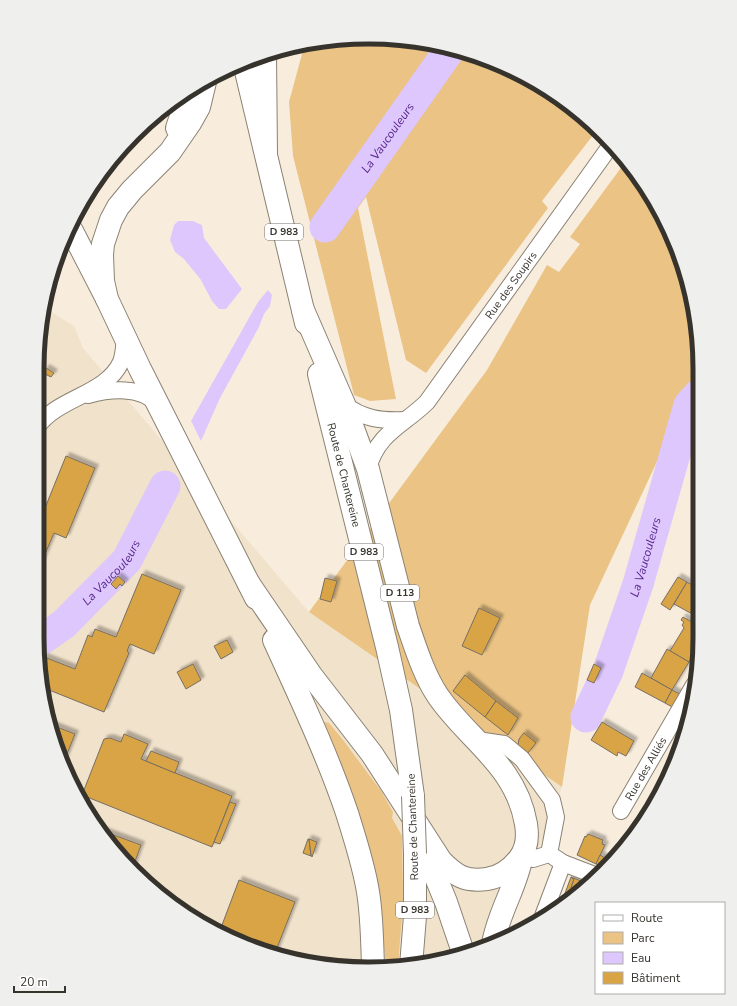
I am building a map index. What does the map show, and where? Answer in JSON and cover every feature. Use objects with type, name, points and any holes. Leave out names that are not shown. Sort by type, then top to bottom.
[{"type":"main road","points":[[265,61],[266,154]]},
{"type":"main road","name":"D 983","points":[[245,68],[266,154]]},
{"type":"main road","points":[[107,299],[103,282],[102,255],[106,233],[118,207],[132,190],[170,152],[190,124],[199,107],[203,89]]},
{"type":"main road","points":[[158,165],[177,127],[184,102]]},
{"type":"main road","name":"Route de Chantereine","points":[[266,154],[390,661],[402,717],[413,796],[416,854],[415,916],[412,959]]},
{"type":"main road","points":[[73,234],[107,299],[157,404],[249,584],[327,759],[355,838],[368,892],[373,962]]},
{"type":"main road","name":"D 113","points":[[303,310],[344,404],[368,469],[408,626],[415,647],[438,696],[500,766],[511,781],[525,816],[527,832],[525,848],[517,876],[498,924],[496,936]]},
{"type":"main road","points":[[249,584],[310,675],[360,738],[441,861],[457,875],[465,879],[490,879],[506,871],[514,865],[522,855]]},
{"type":"main road","points":[[391,783],[425,848],[462,948]]},
{"type":"street","name":"Rue des Soupirs","points":[[368,469],[373,454],[380,442],[427,402],[608,150]]},
{"type":"street","points":[[44,418],[66,402],[95,388],[113,373],[121,361],[125,338]]},
{"type":"street","points":[[73,399],[102,391],[126,392],[139,393],[154,400],[157,404]]},
{"type":"street","points":[[344,404],[350,409],[366,417],[390,421],[404,420]]},
{"type":"street","name":"Rue des Alliés","points":[[621,811],[688,696]]},
{"type":"street","points":[[477,740],[504,744],[522,759],[552,800],[556,817],[549,854]]},
{"type":"street","points":[[522,855],[533,859],[549,854]]},
{"type":"street","points":[[549,854],[563,863],[591,874]]},
{"type":"street","points":[[546,909],[563,863]]},
{"type":"shaded area","points":[[49,311],[74,326],[83,348],[309,612],[562,787],[508,931],[473,945],[432,956],[390,961],[347,961],[305,956],[264,945],[225,929],[206,919],[171,895],[139,867],[111,835],[87,800],[77,781],[61,742],[50,701],[44,638],[44,368]]},
{"type":"green space","points":[[368,44],[411,47],[452,55],[493,69],[531,87],[566,111],[593,135],[542,201],[548,208],[426,373],[406,360],[366,197],[358,208],[396,399],[370,401],[354,395],[293,156],[289,102],[302,54],[305,50]]},
{"type":"green space","points":[[622,166],[650,206],[660,225],[676,264],[687,305],[690,326],[693,385],[590,605],[562,787],[309,612],[487,370],[547,265],[559,272],[580,244],[570,237]]},
{"type":"green space","points":[[323,723],[329,723],[381,791],[393,812],[392,818],[402,836],[403,902],[398,960],[386,961],[379,899]]},
{"type":"water","points":[[178,221],[193,221],[202,225],[204,238],[242,289],[226,309],[219,309],[212,301],[201,280],[184,259],[175,252],[170,240],[174,225]]},
{"type":"water","points":[[268,290],[272,295],[270,306],[264,314],[259,327],[220,398],[201,441],[191,421],[258,302]]},
{"type":"building","points":[[46,368],[54,373],[51,377],[44,374]]},
{"type":"building","points":[[66,456],[95,468],[66,538],[54,533],[44,557],[44,511]]},
{"type":"building","points":[[142,574],[181,590],[154,654],[130,644],[127,651],[129,653],[104,712],[48,690],[45,657],[75,669],[88,635],[92,637],[95,629],[116,637]]},
{"type":"building","points":[[118,576],[125,582],[122,586],[120,584],[116,589],[111,584]]},
{"type":"building","points":[[678,577],[687,582],[670,610],[661,604]]},
{"type":"building","points":[[325,578],[337,581],[331,602],[320,599]]},
{"type":"building","points":[[687,582],[693,586],[693,614],[674,604]]},
{"type":"building","points":[[479,608],[500,618],[482,655],[462,646]]},
{"type":"building","points":[[683,617],[693,623],[692,656],[689,662],[670,651],[684,628],[682,625],[684,622],[681,620]]},
{"type":"building","points":[[227,640],[233,652],[221,659],[214,646]]},
{"type":"building","points":[[667,649],[689,662],[672,690],[651,678]]},
{"type":"building","points":[[193,664],[201,680],[186,689],[177,672]]},
{"type":"building","points":[[594,664],[601,668],[594,683],[587,680]]},
{"type":"building","points":[[642,673],[672,690],[665,703],[635,687]]},
{"type":"building","points":[[465,675],[496,701],[485,717],[453,691]]},
{"type":"building","points":[[672,690],[684,696],[676,709],[665,703]]},
{"type":"building","points":[[496,701],[518,718],[508,735],[485,717]]},
{"type":"building","points":[[602,722],[634,741],[626,756],[618,752],[617,756],[591,740]]},
{"type":"building","points":[[57,727],[75,734],[66,756]]},
{"type":"building","points":[[524,733],[536,743],[527,754],[518,745],[519,739]]},
{"type":"building","points":[[124,734],[148,744],[141,759],[232,796],[212,847],[85,796],[83,792],[104,739],[110,738],[121,742]]},
{"type":"building","points":[[151,751],[179,762],[175,773],[146,761]]},
{"type":"building","points":[[230,802],[236,804],[220,844],[214,842]]},
{"type":"building","points":[[110,834],[141,845],[135,862]]},
{"type":"building","points":[[588,834],[603,840],[602,844],[605,845],[596,864],[577,855],[585,836],[586,837]]},
{"type":"building","points":[[309,839],[311,856],[303,853]]},
{"type":"building","points":[[309,839],[317,842],[312,857],[311,855]]},
{"type":"building","points":[[600,855],[606,858],[599,865],[596,864]]},
{"type":"building","points":[[571,877],[574,879],[571,888],[573,889],[564,896]]},
{"type":"building","points":[[571,877],[582,881],[573,889],[571,888],[574,879]]},
{"type":"building","points":[[239,880],[295,902],[277,949],[264,945],[221,927]]},
{"type":"waterway","name":"La Vaucouleurs","points":[[325,227],[447,54]]},
{"type":"waterway","name":"La Vaucouleurs","points":[[586,717],[608,671],[638,584],[689,405],[693,401]]},
{"type":"waterway","name":"La Vaucouleurs","points":[[44,638],[64,624],[127,560],[165,486]]}]
